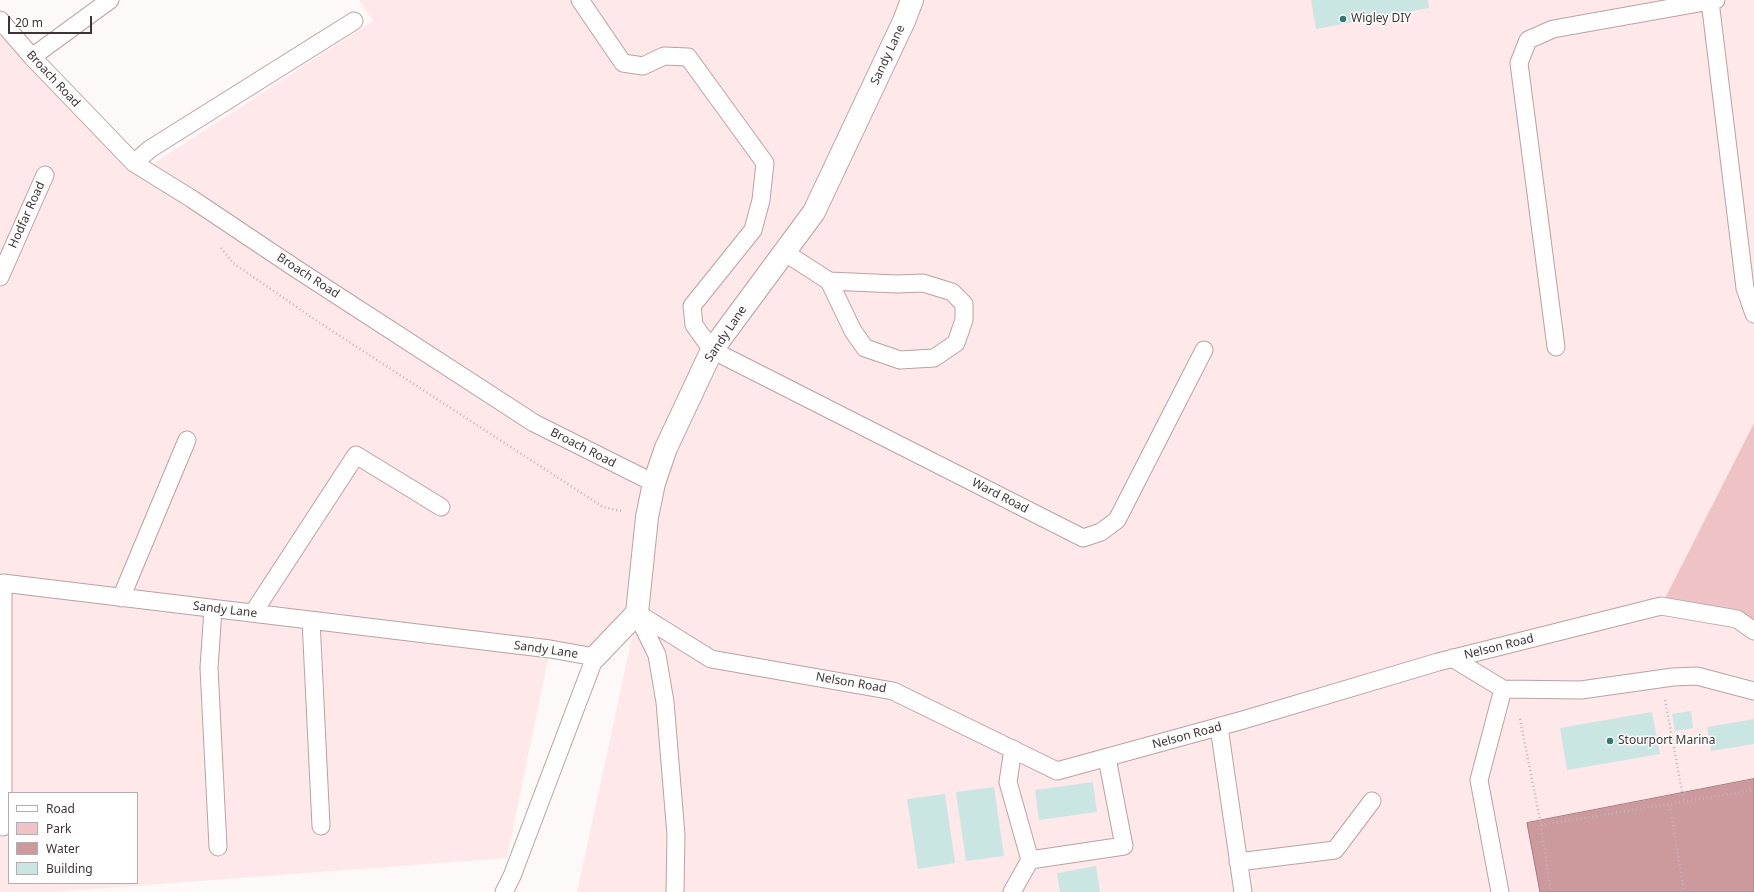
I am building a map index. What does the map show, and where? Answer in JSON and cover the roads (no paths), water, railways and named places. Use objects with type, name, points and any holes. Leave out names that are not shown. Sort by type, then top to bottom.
[{"type":"street","name":"Sandy Lane","points":[[595,657],[637,613],[647,517],[654,483],[666,448],[712,350],[814,212],[912,0]]},
{"type":"lane","points":[[32,57],[110,0]]},
{"type":"lane","points":[[580,0],[623,62],[642,66],[664,56],[688,57],[765,163],[761,200],[753,230],[692,306],[694,325],[712,350]]},
{"type":"lane","points":[[1556,348],[1519,63],[1528,40],[1553,29],[1713,0],[1745,288],[1754,314]]},
{"type":"lane","name":"Broach Road","points":[[0,20],[32,57],[134,163],[192,199],[294,268],[534,423],[654,483]]},
{"type":"lane","points":[[134,163],[150,149],[354,21]]},
{"type":"lane","name":"Hodfar Road","points":[[0,277],[45,175]]},
{"type":"lane","points":[[784,252],[829,281],[897,284],[923,283],[952,292],[964,304],[964,320],[956,343],[934,358],[900,360],[865,348],[852,331],[829,281]]},
{"type":"lane","name":"Ward Road","points":[[712,350],[1083,538],[1101,532],[1117,520],[1204,350]]},
{"type":"lane","points":[[121,598],[187,440]]},
{"type":"lane","points":[[253,613],[356,455],[441,507]]},
{"type":"lane","name":"Sandy Lane","points":[[3,827],[1,582],[121,598],[550,649],[595,657]]},
{"type":"lane","name":"Nelson Road","points":[[637,613],[711,659],[893,691],[1057,771],[1219,727],[1452,658],[1661,606],[1736,619],[1754,631]]},
{"type":"lane","points":[[213,609],[209,668],[218,847]]},
{"type":"lane","points":[[637,613],[657,655],[665,702],[676,835],[675,892]]},
{"type":"lane","points":[[311,620],[321,826]]},
{"type":"lane","points":[[504,892],[512,876],[595,657]]},
{"type":"lane","points":[[1452,658],[1509,689],[1581,690],[1661,679],[1697,676],[1754,692]]},
{"type":"lane","points":[[1500,892],[1479,780],[1509,689]]},
{"type":"lane","points":[[1219,727],[1243,892]]},
{"type":"lane","points":[[1012,892],[1030,860],[1008,782],[1013,749]]},
{"type":"lane","points":[[1030,860],[1124,846],[1107,758]]},
{"type":"lane","points":[[1238,862],[1335,850],[1372,801]]},
{"type":"water","points":[[1754,779],[1754,892],[1540,892],[1527,823]]},
{"type":"place","name":"Wigley DIY","points":[[1343,19]]},
{"type":"place","name":"Stourport Marina","points":[[1610,741]]}]
